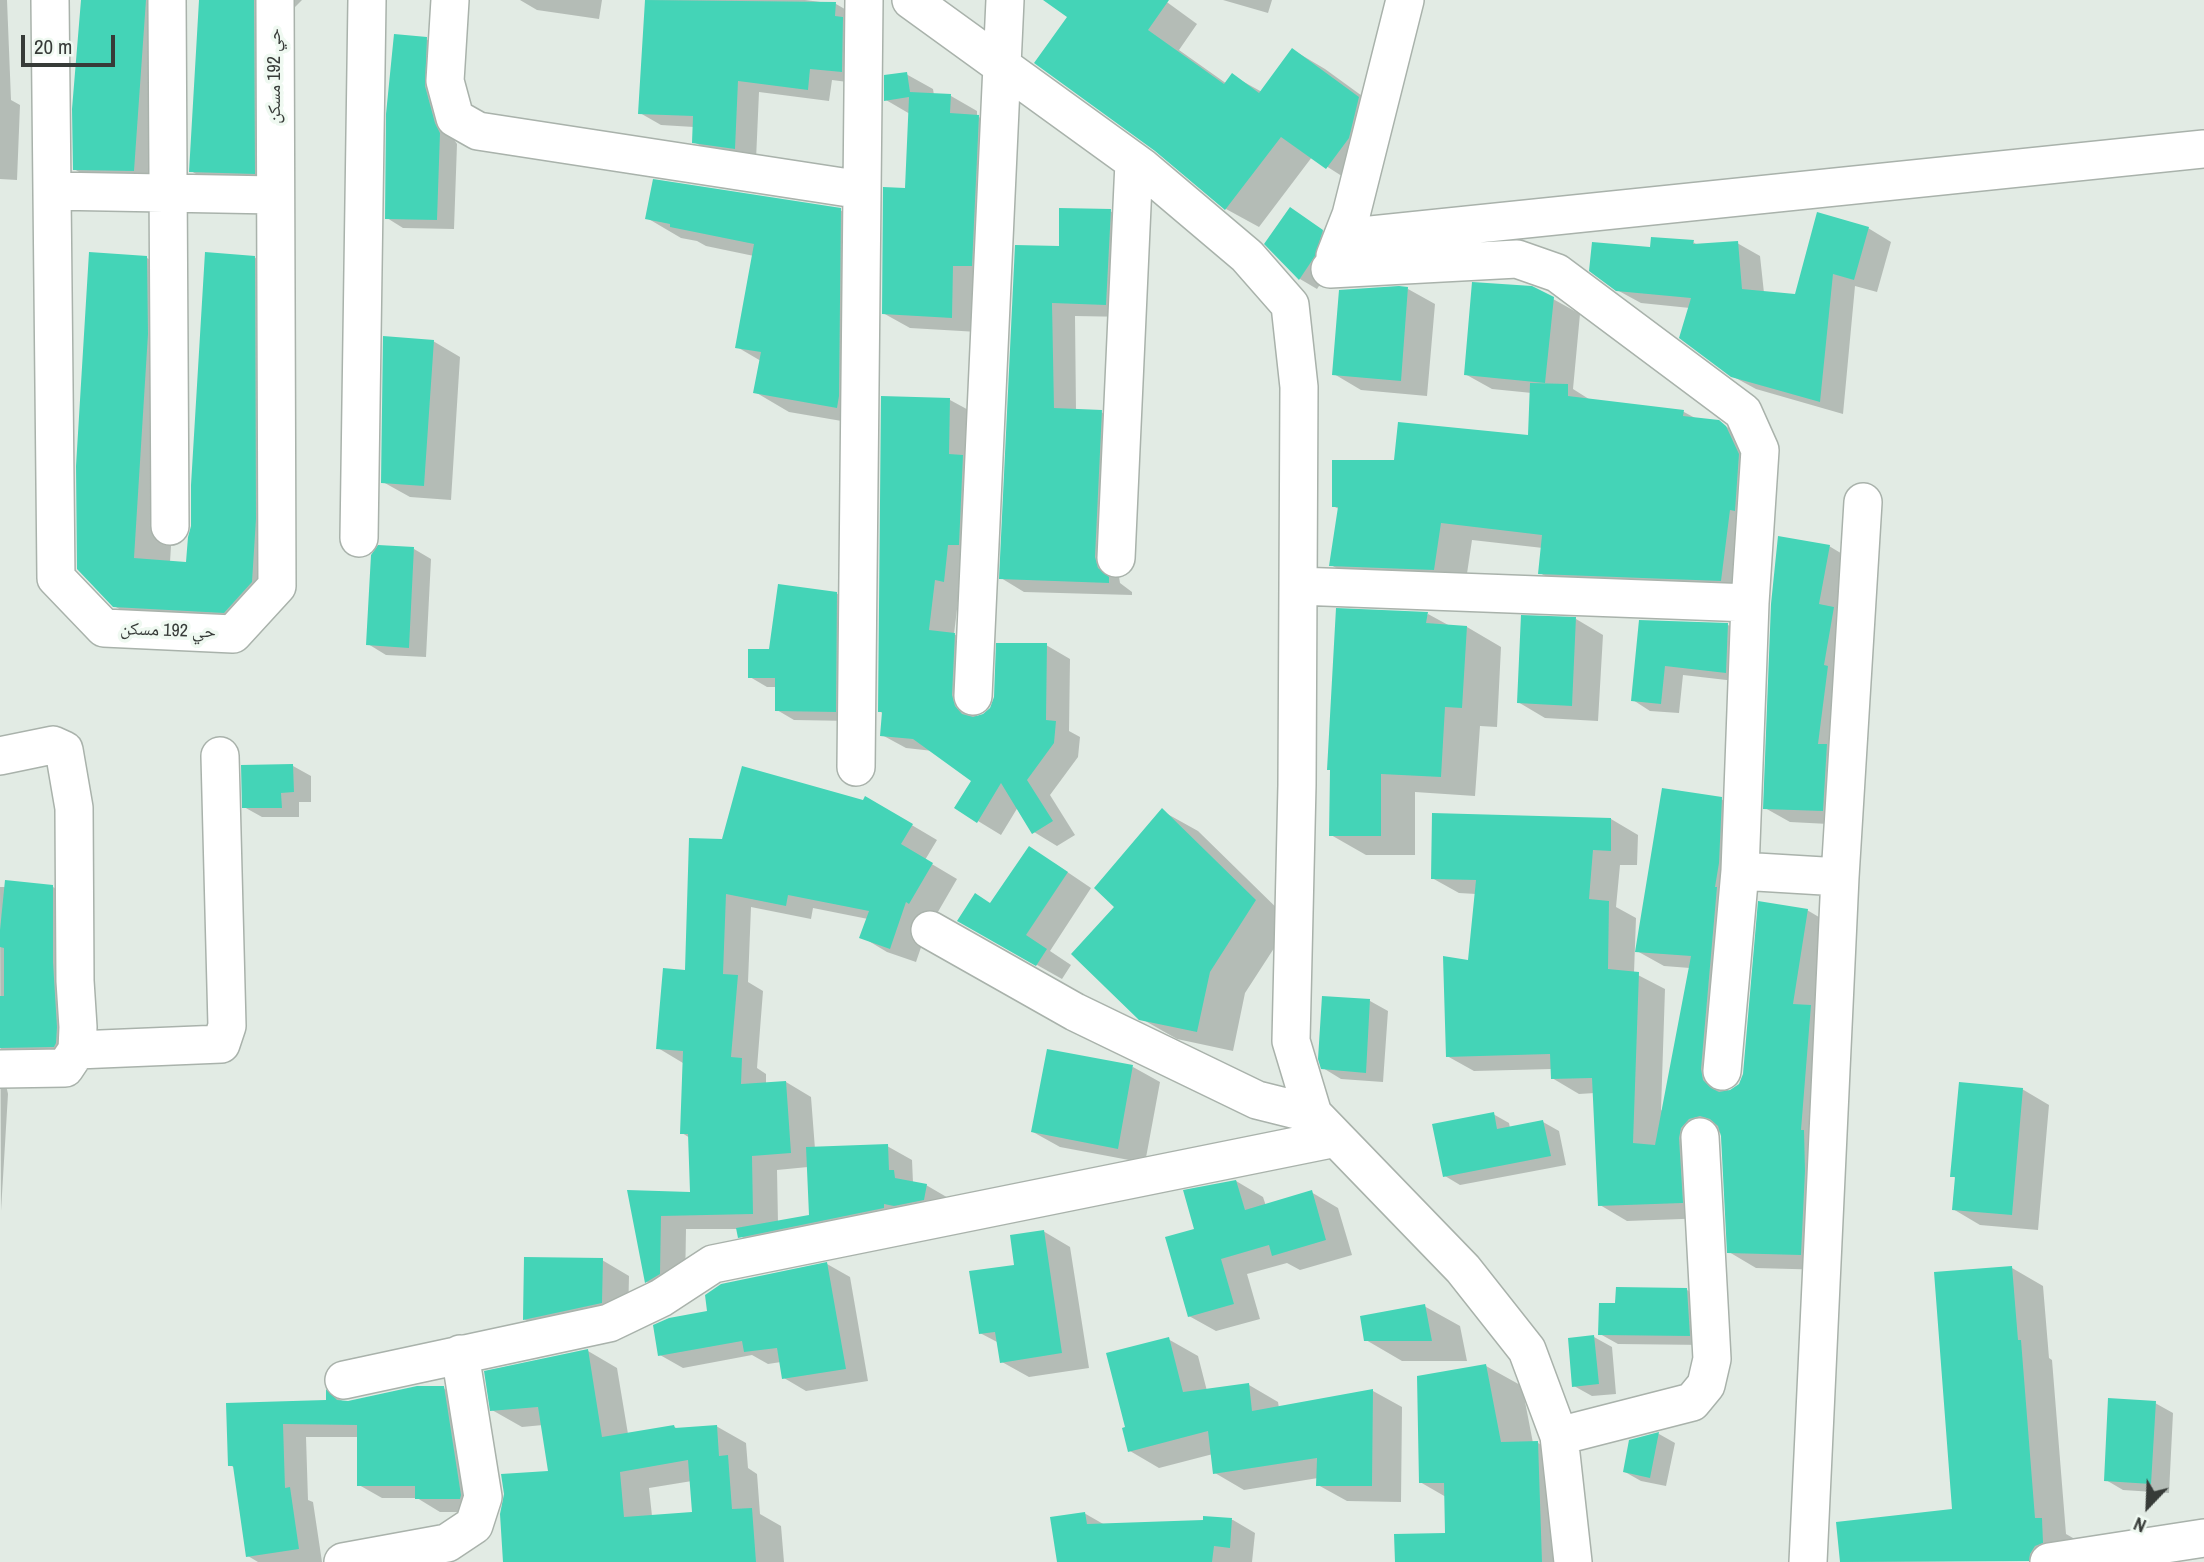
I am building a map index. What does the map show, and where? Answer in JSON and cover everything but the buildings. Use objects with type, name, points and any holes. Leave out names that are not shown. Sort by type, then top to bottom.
[{"type":"street","name":"حي 192 مسكن","points":[[50,0],[56,578],[104,628],[233,634],[277,586],[275,0]]},
{"type":"street","points":[[167,0],[170,526]]},
{"type":"street","points":[[359,538],[367,0]]},
{"type":"street","points":[[450,0],[445,81],[455,118],[478,131],[862,190]]},
{"type":"street","points":[[856,767],[864,0]]},
{"type":"street","points":[[911,0],[1134,162],[1247,256],[1290,305],[1299,387],[1291,1041],[1325,1126],[1463,1269],[1527,1350],[1559,1436],[1573,1562]]},
{"type":"street","points":[[973,696],[1005,0]]},
{"type":"street","points":[[1290,305],[1336,253],[1351,215],[1405,0]]},
{"type":"street","points":[[1336,253],[2204,149]]},
{"type":"street","points":[[1116,558],[1134,162]]},
{"type":"street","points":[[52,191],[275,195]]},
{"type":"street","points":[[1336,253],[1517,259],[1557,273],[1743,412],[1759,450],[1740,871],[1722,1070]]},
{"type":"street","points":[[1808,1562],[1840,877],[1863,502]]},
{"type":"street","points":[[1298,586],[1750,603]]},
{"type":"street","points":[[0,756],[53,745],[64,750],[74,808],[77,1050],[65,1068],[0,1069]]},
{"type":"street","points":[[77,1050],[221,1044],[228,1026],[220,756]]},
{"type":"street","points":[[1740,871],[1840,877]]},
{"type":"street","points":[[930,930],[1075,1012],[1257,1100],[1325,1126]]},
{"type":"street","points":[[344,1380],[609,1323],[661,1298],[713,1264],[1325,1126]]},
{"type":"street","points":[[1559,1436],[1692,1402],[1706,1385],[1712,1359],[1700,1137]]},
{"type":"street","points":[[343,1562],[447,1542],[474,1525],[483,1497],[460,1354]]},
{"type":"street","points":[[2049,1562],[2204,1538]]}]
